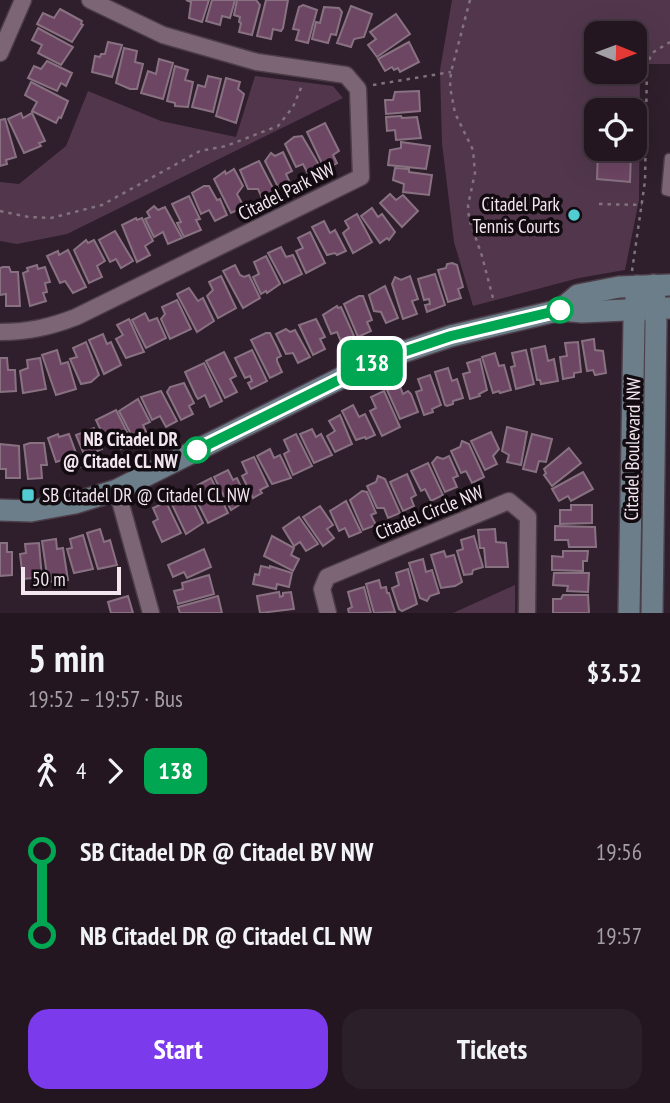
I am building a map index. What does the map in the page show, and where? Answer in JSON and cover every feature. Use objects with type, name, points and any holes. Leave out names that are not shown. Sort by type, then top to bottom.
[{"type":"street","points":[[0,53],[23,0]]},
{"type":"street","name":"Citadel Park NW","points":[[0,332],[49,328],[76,317],[361,177],[358,89],[346,75],[257,62],[163,35],[90,0]]},
{"type":"street","points":[[560,310],[578,295],[648,282]]},
{"type":"street","name":"Citadel Boulevard NW","points":[[648,282],[654,308],[652,613]]},
{"type":"street","points":[[0,510],[32,511],[75,503],[117,490],[379,360],[451,336],[560,310],[582,312],[654,308]]},
{"type":"street","name":"Citadel Boulevard NW","points":[[629,613],[654,308]]},
{"type":"street","points":[[117,490],[151,613]]},
{"type":"street","name":"Citadel Circle NW","points":[[328,613],[322,589],[327,576],[509,501],[528,517],[527,613]]},
{"type":"lane","points":[[670,158],[666,191],[670,192]]},
{"type":"path","points":[[470,0],[451,72],[450,87],[455,113],[469,140],[475,160],[468,205],[469,219],[495,302]]},
{"type":"path","points":[[648,282],[642,205],[645,181],[647,65],[652,54],[670,41]]},
{"type":"path","points":[[373,85],[451,72]]},
{"type":"path","points":[[0,211],[51,218],[102,205],[200,151],[226,146],[278,126],[293,107],[304,80]]},
{"type":"path","points":[[599,204],[642,205]]},
{"type":"shaded area","points":[[452,0],[670,0],[670,64],[648,64],[648,21],[584,21],[584,84],[640,84],[640,98],[584,98],[584,161],[639,161],[639,200],[625,270],[579,278],[473,306],[454,242],[442,143],[440,70]]},
{"type":"shaded area","points":[[255,76],[333,86],[343,98],[67,234],[17,244],[0,241],[0,182],[19,184],[66,146],[88,91],[161,121],[236,137]]},
{"type":"shaded area","points":[[515,585],[515,613],[453,613]]},
{"type":"building","points":[[186,0],[209,0],[202,22],[189,18],[191,2]]},
{"type":"building","points":[[212,0],[235,0],[230,18],[222,16],[220,25],[206,21]]},
{"type":"building","points":[[237,0],[256,0],[260,5],[252,35],[239,32],[240,17],[234,15]]},
{"type":"building","points":[[266,0],[288,0],[283,28],[281,31],[273,29],[271,39],[257,36]]},
{"type":"building","points":[[303,5],[317,10],[308,43],[296,40],[299,30],[293,29],[299,7]]},
{"type":"building","points":[[351,6],[372,14],[364,37],[354,39],[351,47],[337,43]]},
{"type":"building","points":[[324,7],[339,8],[342,12],[336,35],[331,34],[328,43],[312,39],[316,22],[320,23]]},
{"type":"building","points":[[60,9],[82,21],[83,25],[72,42],[37,24],[43,13],[54,18]]},
{"type":"building","points":[[396,14],[410,34],[377,57],[368,45],[376,39],[370,32]]},
{"type":"building","points":[[38,28],[73,47],[61,65],[38,53],[42,45],[32,40]]},
{"type":"building","points":[[108,42],[122,45],[112,77],[92,72],[95,56],[105,54]]},
{"type":"building","points":[[409,42],[419,62],[400,72],[398,68],[394,70],[392,67],[385,71],[378,59]]},
{"type":"building","points":[[124,48],[137,51],[135,62],[143,64],[137,89],[116,83]]},
{"type":"building","points":[[159,59],[173,63],[163,99],[141,93],[148,71],[156,74]]},
{"type":"building","points":[[47,61],[72,73],[66,86],[61,83],[57,91],[28,78],[34,66],[41,69]]},
{"type":"building","points":[[175,66],[188,70],[185,80],[193,82],[188,107],[175,106],[175,103],[167,101]]},
{"type":"building","points":[[208,76],[221,79],[213,112],[192,107],[198,85],[205,87]]},
{"type":"building","points":[[226,78],[240,82],[238,89],[244,94],[236,123],[216,116]]},
{"type":"building","points":[[31,82],[68,101],[56,123],[32,111],[37,102],[25,95]]},
{"type":"building","points":[[419,91],[420,111],[386,114],[385,100],[393,100],[395,92]]},
{"type":"building","points":[[21,113],[23,118],[32,113],[45,141],[39,143],[41,146],[24,153],[8,119]]},
{"type":"building","points":[[386,117],[417,117],[421,138],[396,140],[395,130],[387,131]]},
{"type":"building","points":[[5,119],[16,157],[6,160],[7,164],[0,166],[0,120]]},
{"type":"building","points":[[325,123],[339,151],[333,155],[337,163],[325,170],[307,132]]},
{"type":"building","points":[[302,136],[322,170],[309,176],[303,164],[296,167],[285,144],[294,137]]},
{"type":"building","points":[[401,142],[430,146],[426,169],[388,165],[390,150],[401,148]]},
{"type":"building","points":[[283,152],[292,171],[286,174],[290,183],[279,189],[265,161],[271,153],[275,156]]},
{"type":"building","points":[[259,161],[275,192],[262,198],[258,189],[248,189],[240,170]]},
{"type":"building","points":[[598,161],[631,161],[630,182],[597,179]]},
{"type":"building","points":[[395,168],[432,175],[429,195],[403,192],[404,184],[393,180]]},
{"type":"building","points":[[234,169],[243,186],[237,194],[244,207],[231,213],[214,179],[225,171],[226,174]]},
{"type":"building","points":[[209,186],[217,200],[220,199],[227,215],[215,221],[209,210],[201,214],[192,193]]},
{"type":"building","points":[[390,194],[396,200],[403,195],[418,211],[402,227],[380,203]]},
{"type":"building","points":[[189,196],[200,219],[196,220],[201,230],[184,237],[177,223],[181,222],[172,204]]},
{"type":"building","points":[[154,206],[158,210],[165,207],[182,238],[168,244],[163,232],[154,237],[145,219],[150,217],[147,212]]},
{"type":"building","points":[[372,208],[378,217],[382,214],[395,232],[389,240],[387,238],[380,243],[361,216]]},
{"type":"building","points":[[357,214],[372,242],[353,253],[343,233],[349,228],[345,221]]},
{"type":"building","points":[[142,218],[153,241],[145,246],[150,255],[137,262],[122,225]]},
{"type":"building","points":[[324,221],[330,233],[335,230],[346,251],[327,255],[312,227]]},
{"type":"building","points":[[115,231],[133,261],[121,268],[116,259],[110,262],[99,240]]},
{"type":"building","points":[[310,232],[325,263],[306,273],[296,251],[303,248],[298,238]]},
{"type":"building","points":[[86,240],[88,243],[94,240],[105,261],[97,266],[102,277],[89,283],[74,250]]},
{"type":"building","points":[[281,247],[286,257],[293,255],[302,274],[284,283],[268,253]]},
{"type":"building","points":[[68,250],[86,287],[73,293],[65,281],[60,283],[47,256],[58,251],[59,255]]},
{"type":"building","points":[[266,256],[280,284],[261,294],[253,277],[259,274],[254,262]]},
{"type":"building","points":[[452,263],[457,265],[463,287],[458,289],[461,298],[448,302],[438,270]]},
{"type":"building","points":[[37,265],[38,269],[45,267],[50,282],[45,283],[47,292],[43,293],[46,301],[30,306],[23,273],[28,271],[27,268]]},
{"type":"building","points":[[235,265],[240,275],[249,275],[260,298],[243,308],[223,271]]},
{"type":"building","points":[[9,267],[11,272],[18,272],[20,306],[6,306],[6,294],[0,295],[0,268]]},
{"type":"building","points":[[435,274],[445,305],[427,312],[425,305],[430,304],[429,299],[424,300],[418,279]]},
{"type":"building","points":[[221,276],[236,308],[218,318],[207,296],[213,290],[209,282]]},
{"type":"building","points":[[410,276],[418,299],[412,301],[417,314],[403,319],[392,284],[395,277],[401,280]]},
{"type":"building","points":[[385,286],[398,318],[386,323],[381,312],[374,311],[369,295]]},
{"type":"building","points":[[189,288],[198,301],[203,298],[214,321],[197,332],[177,294]]},
{"type":"building","points":[[363,296],[372,320],[367,322],[371,331],[358,337],[344,304]]},
{"type":"building","points":[[177,300],[191,329],[170,339],[161,319],[165,314],[162,307]]},
{"type":"building","points":[[337,306],[341,307],[354,336],[341,342],[337,332],[331,334],[323,315]]},
{"type":"building","points":[[145,313],[149,321],[157,318],[166,338],[146,348],[132,320]]},
{"type":"building","points":[[129,319],[144,352],[126,358],[116,339],[123,335],[117,325]]},
{"type":"building","points":[[316,319],[325,337],[320,339],[325,349],[313,355],[299,325]]},
{"type":"building","points":[[286,329],[290,332],[295,330],[310,357],[298,363],[293,353],[286,354],[276,334]]},
{"type":"building","points":[[270,333],[281,356],[277,361],[282,372],[270,378],[251,340]]},
{"type":"building","points":[[103,334],[107,344],[111,342],[121,365],[104,374],[89,340]]},
{"type":"building","points":[[594,339],[595,350],[603,351],[606,373],[595,375],[593,370],[587,371],[582,341]]},
{"type":"building","points":[[86,342],[99,375],[91,382],[81,384],[70,359],[77,357],[73,348]]},
{"type":"building","points":[[578,342],[581,372],[574,373],[574,377],[563,379],[560,357],[567,356],[565,343]]},
{"type":"building","points":[[545,346],[548,361],[554,359],[558,381],[541,384],[540,380],[537,380],[531,349]]},
{"type":"building","points":[[57,350],[61,364],[68,362],[76,389],[56,395],[42,355]]},
{"type":"building","points":[[252,350],[267,381],[251,389],[248,383],[252,381],[250,376],[245,378],[235,358]]},
{"type":"building","points":[[526,350],[534,384],[516,389],[511,367],[515,366],[512,353]]},
{"type":"building","points":[[224,352],[236,376],[230,379],[237,392],[225,398],[206,361]]},
{"type":"building","points":[[495,353],[499,366],[504,365],[511,390],[500,393],[493,393],[482,357]]},
{"type":"building","points":[[0,358],[7,358],[8,370],[15,370],[16,391],[0,392]]},
{"type":"building","points":[[40,358],[46,389],[23,393],[20,371],[28,368],[27,360]]},
{"type":"building","points":[[480,359],[487,390],[470,399],[463,374],[470,372],[467,363]]},
{"type":"building","points":[[204,363],[222,401],[210,407],[205,395],[198,399],[185,372]]},
{"type":"building","points":[[448,368],[452,381],[457,379],[463,398],[447,406],[435,372]]},
{"type":"building","points":[[430,375],[441,405],[424,415],[416,392],[422,390],[418,379]]},
{"type":"building","points":[[184,383],[194,403],[189,406],[193,414],[181,420],[167,392],[170,387]]},
{"type":"building","points":[[399,384],[403,394],[408,391],[411,394],[418,412],[400,419],[387,390]]},
{"type":"building","points":[[161,391],[177,421],[166,427],[160,416],[152,420],[141,397]]},
{"type":"building","points":[[384,391],[400,427],[382,436],[370,411],[376,408],[371,397]]},
{"type":"building","points":[[138,399],[150,422],[143,425],[148,436],[135,442],[119,411]]},
{"type":"building","points":[[353,405],[359,417],[365,414],[375,435],[356,440],[342,411]]},
{"type":"building","points":[[116,410],[133,444],[121,449],[113,441],[107,444],[96,420]]},
{"type":"building","points":[[340,415],[352,444],[335,452],[327,436],[335,431],[329,421]]},
{"type":"building","points":[[507,427],[527,432],[521,465],[507,462],[509,455],[502,451]]},
{"type":"building","points":[[94,428],[102,449],[97,451],[100,459],[88,464],[76,435]]},
{"type":"building","points":[[312,429],[316,437],[321,434],[332,455],[314,463],[300,434]]},
{"type":"building","points":[[491,432],[499,449],[493,456],[497,464],[485,470],[471,441]]},
{"type":"building","points":[[58,434],[59,437],[69,434],[81,467],[69,471],[65,459],[56,462],[48,438]]},
{"type":"building","points":[[296,434],[312,466],[293,475],[284,454],[289,451],[284,440]]},
{"type":"building","points":[[532,434],[552,439],[546,462],[539,461],[536,472],[523,469]]},
{"type":"building","points":[[462,441],[469,444],[484,477],[472,483],[466,471],[461,473],[451,451],[460,447]]},
{"type":"building","points":[[44,443],[47,465],[41,465],[42,478],[28,479],[24,445]]},
{"type":"building","points":[[0,444],[19,446],[20,478],[6,478],[6,469],[0,469]]},
{"type":"building","points":[[569,448],[581,463],[552,486],[544,475],[544,469]]},
{"type":"building","points":[[270,449],[274,458],[280,455],[291,478],[272,484],[257,456]]},
{"type":"building","points":[[449,456],[458,476],[453,478],[457,487],[445,492],[432,463],[437,457],[443,459]]},
{"type":"building","points":[[254,457],[268,486],[253,498],[242,476],[247,473],[242,462]]},
{"type":"building","points":[[428,463],[443,495],[431,501],[425,489],[421,491],[411,471]]},
{"type":"building","points":[[228,470],[233,480],[237,478],[247,500],[231,510],[214,477]]},
{"type":"building","points":[[583,472],[593,489],[571,501],[568,496],[559,501],[552,489]]},
{"type":"building","points":[[407,474],[416,495],[411,498],[414,506],[403,511],[390,482]]},
{"type":"building","points":[[378,476],[385,479],[400,513],[388,518],[384,508],[377,508],[367,486],[376,482]]},
{"type":"building","points":[[211,478],[228,513],[208,523],[197,501],[203,495],[198,485]]},
{"type":"building","points":[[362,491],[367,492],[376,513],[371,515],[376,525],[363,530],[350,500]]},
{"type":"building","points":[[181,493],[186,503],[192,500],[203,523],[186,534],[169,498]]},
{"type":"building","points":[[346,501],[361,532],[349,537],[345,528],[339,531],[330,511]]},
{"type":"building","points":[[166,502],[181,533],[162,542],[153,522],[158,519],[153,508]]},
{"type":"building","points":[[571,505],[592,505],[592,523],[560,524],[560,510],[571,510]]},
{"type":"building","points":[[320,506],[333,525],[327,529],[334,538],[323,546],[303,517]]},
{"type":"building","points":[[299,517],[318,544],[306,551],[300,542],[294,546],[283,528]]},
{"type":"building","points":[[555,526],[595,527],[596,547],[569,547],[568,540],[555,540]]},
{"type":"building","points":[[100,529],[104,542],[110,540],[117,565],[98,569],[87,533]]},
{"type":"building","points":[[495,529],[496,542],[506,543],[508,567],[486,567],[478,530]]},
{"type":"building","points":[[83,535],[93,569],[74,573],[67,549],[72,548],[70,539]]},
{"type":"building","points":[[272,536],[294,548],[291,555],[299,559],[293,571],[264,556]]},
{"type":"building","points":[[474,536],[483,567],[473,570],[472,574],[464,575],[457,551],[463,549],[461,540]]},
{"type":"building","points":[[56,539],[57,549],[63,548],[68,580],[48,582],[42,541]]},
{"type":"building","points":[[0,543],[7,543],[7,552],[12,552],[12,575],[0,576]]},
{"type":"building","points":[[39,543],[42,579],[36,582],[33,578],[23,579],[20,554],[26,553],[25,544]]},
{"type":"building","points":[[204,549],[211,567],[187,578],[184,572],[173,577],[168,565]]},
{"type":"building","points":[[444,551],[446,557],[454,555],[462,582],[441,588],[431,555]]},
{"type":"building","points":[[563,551],[588,551],[587,561],[583,561],[583,571],[552,570],[552,556],[563,557]]},
{"type":"building","points":[[423,559],[426,572],[432,570],[439,593],[430,596],[427,601],[420,598],[409,563]]},
{"type":"building","points":[[261,566],[292,573],[289,587],[277,584],[276,589],[253,584],[255,574],[259,575]]},
{"type":"building","points":[[408,569],[417,604],[402,611],[392,588],[399,585],[396,573]]},
{"type":"building","points":[[554,573],[589,573],[588,592],[567,591],[568,586],[553,585]]},
{"type":"building","points":[[209,575],[214,594],[178,604],[174,591],[183,589],[182,583]]},
{"type":"building","points":[[379,580],[381,588],[386,587],[389,593],[395,612],[374,613],[366,584]]},
{"type":"building","points":[[364,587],[371,613],[349,613],[348,609],[352,607],[348,592]]},
{"type":"building","points":[[279,592],[280,597],[283,593],[291,592],[294,609],[260,613],[257,596]]},
{"type":"building","points":[[563,595],[588,595],[589,613],[553,613],[553,599],[561,599]]},
{"type":"building","points":[[128,596],[133,613],[111,613],[108,602]]},
{"type":"building","points":[[218,596],[222,613],[180,613],[178,607]]},
{"type":"bus line","name":"138","points":[[197,450],[379,360],[451,336],[560,310]]},
{"type":"place","name":"Citadel Park Tennis Courts","points":[[574,215]]},
{"type":"place","name":"NB Citadel DR @ Citadel CL NW","points":[[197,450]]},
{"type":"place","name":"SB Citadel DR @ Citadel CL NW","points":[[28,495]]}]
